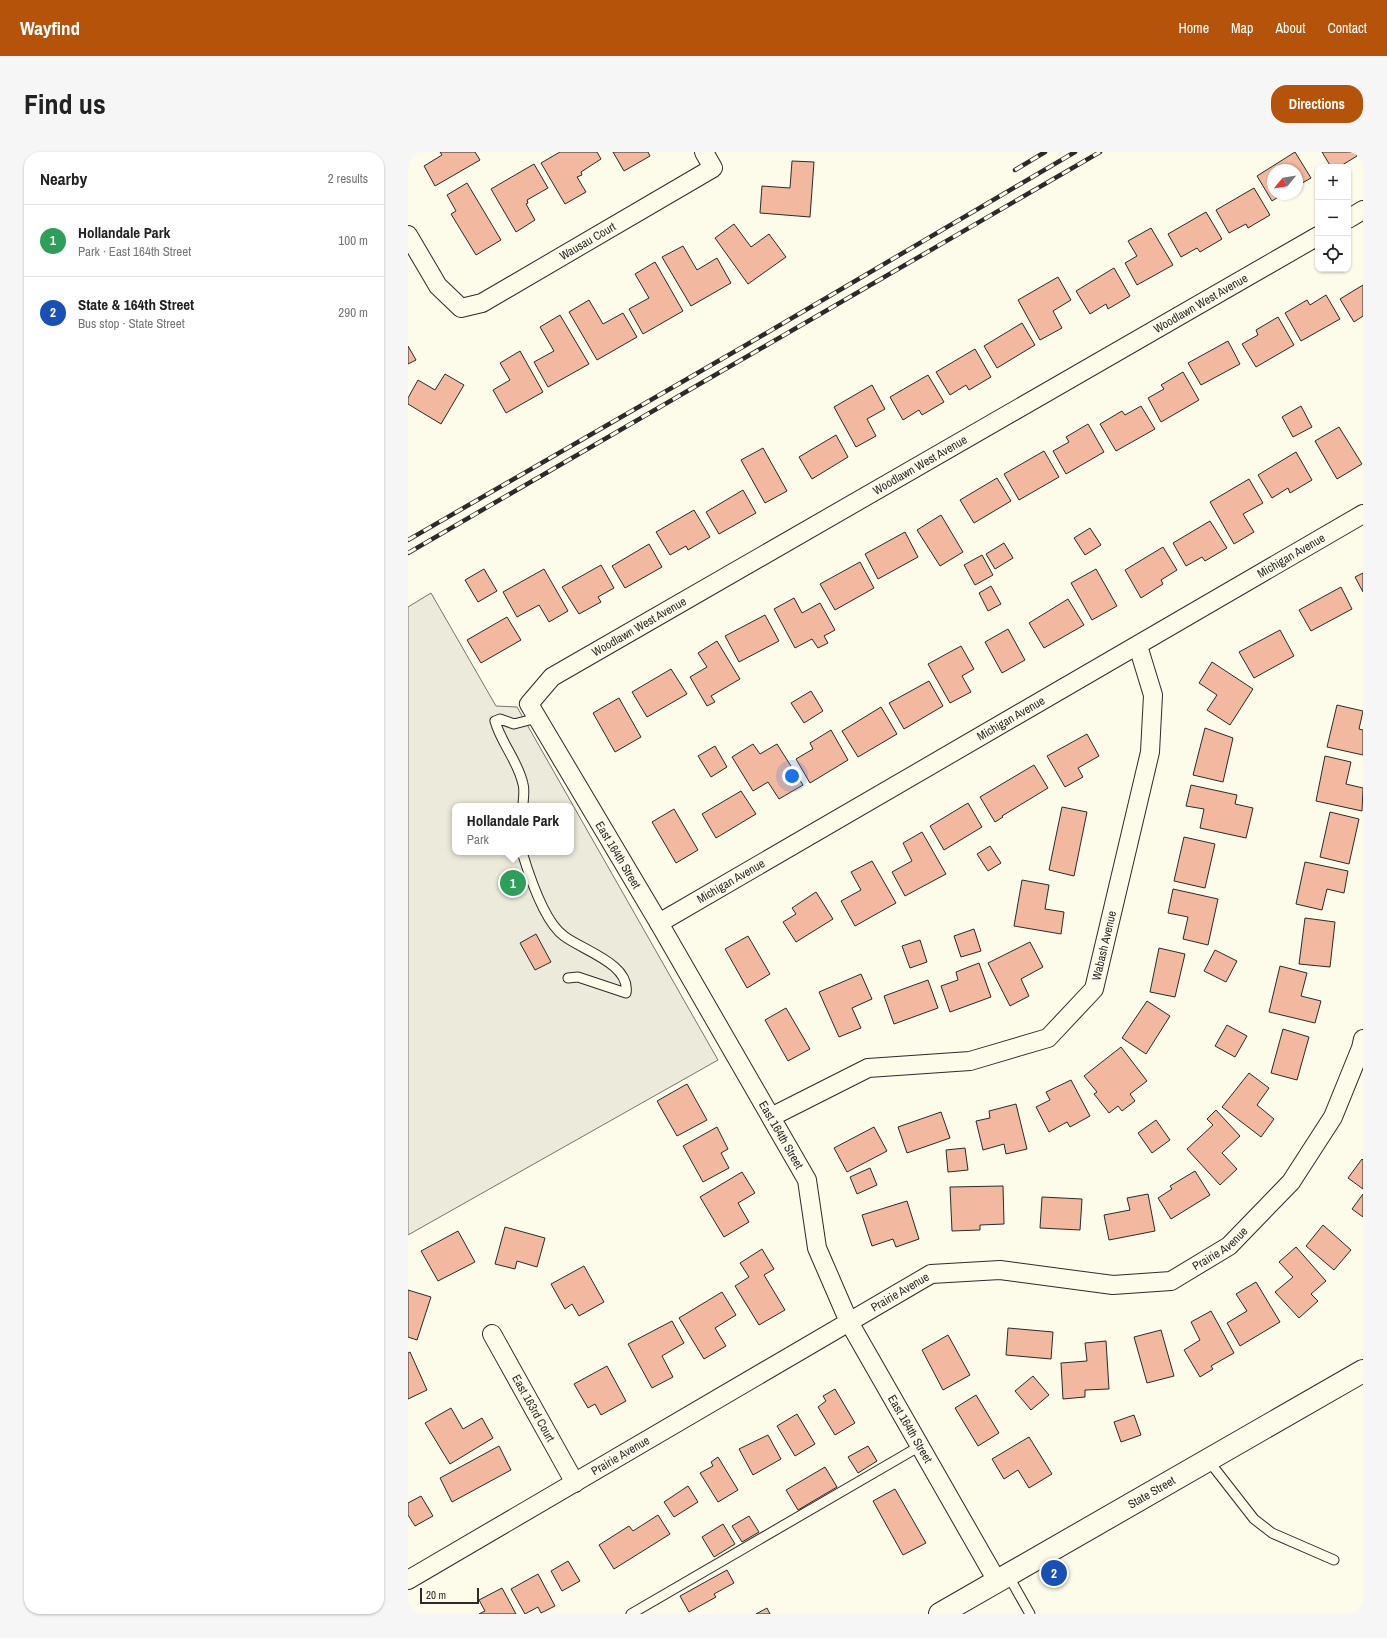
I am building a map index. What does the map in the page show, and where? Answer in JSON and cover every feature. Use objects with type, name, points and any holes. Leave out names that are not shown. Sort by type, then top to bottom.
[{"type":"street","name":"Wausau Court","points":[[408,235],[438,286],[461,308],[482,303],[713,168],[704,152]]},
{"type":"street","points":[[1351,217],[1363,210]]},
{"type":"street","name":"Woodlawn West Avenue","points":[[533,711],[552,677],[1315,238]]},
{"type":"street","name":"Michigan Avenue","points":[[659,923],[1363,514]]},
{"type":"street","name":"Wabash Avenue","points":[[771,1117],[868,1068],[970,1061],[1048,1038],[1094,989],[1150,752],[1153,695],[1138,646]]},
{"type":"street","name":"East 164th Street","points":[[533,711],[659,923],[807,1180],[817,1248],[849,1322],[920,1446],[1002,1578]]},
{"type":"street","name":"Prairie Avenue","points":[[408,1580],[931,1274],[1000,1270],[1113,1285],[1171,1281],[1229,1246],[1291,1182],[1333,1117],[1361,1048],[1363,1039]]},
{"type":"street","name":"East 163rd Court","points":[[492,1334],[575,1482]]},
{"type":"street","name":"State Street","points":[[940,1614],[1363,1370]]},
{"type":"lane","points":[[523,803],[523,784],[495,721],[500,719],[514,724],[533,711]]},
{"type":"lane","points":[[523,855],[532,883],[546,913],[563,936],[604,959],[621,972],[626,993],[578,977],[568,978]]},
{"type":"lane","points":[[631,1614],[920,1446]]},
{"type":"lane","points":[[1208,1460],[1254,1519],[1272,1533],[1334,1560]]},
{"type":"lane","points":[[1002,1578],[1030,1614]]},
{"type":"shaded area","points":[[431,593],[496,706],[517,707],[572,803],[452,803],[452,855],[574,855],[574,807],[718,1060],[408,1235],[408,607]]},
{"type":"building","points":[[440,152],[475,152],[480,160],[435,186],[424,166],[442,155]]},
{"type":"building","points":[[560,152],[597,152],[601,159],[581,172],[582,175],[577,177],[586,192],[565,204],[541,163]]},
{"type":"building","points":[[613,152],[648,152],[650,156],[624,171]]},
{"type":"building","points":[[1295,152],[1302,164],[1276,164]]},
{"type":"building","points":[[1322,152],[1355,152],[1357,156],[1344,164],[1329,164]]},
{"type":"building","points":[[792,161],[814,162],[810,217],[760,213],[762,186],[790,188]]},
{"type":"building","points":[[534,164],[548,188],[527,200],[528,203],[526,204],[535,220],[516,232],[491,189]]},
{"type":"building","points":[[1303,165],[1311,178],[1303,183]]},
{"type":"building","points":[[1267,170],[1267,193],[1257,176]]},
{"type":"building","points":[[467,183],[501,240],[476,255],[451,214],[456,211],[447,195]]},
{"type":"building","points":[[1254,188],[1270,215],[1248,228],[1246,224],[1229,233],[1216,210]]},
{"type":"building","points":[[1206,212],[1222,239],[1200,252],[1197,248],[1181,257],[1168,234]]},
{"type":"building","points":[[734,224],[751,247],[769,234],[786,257],[748,284],[715,238]]},
{"type":"building","points":[[1151,228],[1173,265],[1137,285],[1125,263],[1137,256],[1128,241]]},
{"type":"building","points":[[683,246],[697,270],[717,258],[731,283],[691,306],[662,257]]},
{"type":"building","points":[[655,262],[683,311],[643,334],[629,309],[649,298],[635,274]]},
{"type":"building","points":[[1114,268],[1130,296],[1108,309],[1106,304],[1090,314],[1076,291]]},
{"type":"building","points":[[1058,277],[1071,300],[1053,311],[1062,328],[1040,340],[1018,300]]},
{"type":"building","points":[[1363,285],[1363,316],[1354,322],[1340,299]]},
{"type":"building","points":[[1326,295],[1340,319],[1301,341],[1285,313],[1307,300],[1310,305]]},
{"type":"building","points":[[589,300],[603,324],[623,313],[637,337],[597,360],[569,312]]},
{"type":"building","points":[[560,315],[589,364],[548,387],[534,362],[554,351],[540,327]]},
{"type":"building","points":[[1278,317],[1294,345],[1256,367],[1242,344],[1258,335],[1256,330]]},
{"type":"building","points":[[1022,323],[1035,345],[997,368],[984,346]]},
{"type":"building","points":[[1228,341],[1240,364],[1201,385],[1188,363]]},
{"type":"building","points":[[408,346],[416,360],[408,364]]},
{"type":"building","points":[[975,349],[991,377],[969,390],[966,385],[950,395],[936,372]]},
{"type":"building","points":[[520,351],[543,392],[506,413],[493,390],[510,380],[500,363]]},
{"type":"building","points":[[1183,372],[1199,400],[1161,422],[1148,398],[1164,389],[1161,385]]},
{"type":"building","points":[[445,374],[464,385],[441,424],[408,404],[408,398],[418,380],[435,390]]},
{"type":"building","points":[[928,375],[944,402],[922,415],[919,410],[903,420],[890,397]]},
{"type":"building","points":[[872,385],[885,409],[867,419],[876,436],[856,447],[834,407]]},
{"type":"building","points":[[1141,406],[1155,429],[1116,451],[1100,424],[1122,411],[1125,415]]},
{"type":"building","points":[[1301,406],[1312,427],[1293,437],[1282,417]]},
{"type":"building","points":[[1088,424],[1104,452],[1066,474],[1053,451],[1069,442],[1066,437]]},
{"type":"building","points":[[1339,427],[1362,464],[1337,479],[1315,441]]},
{"type":"building","points":[[836,435],[848,457],[812,479],[799,457]]},
{"type":"building","points":[[763,448],[787,491],[765,503],[741,460]]},
{"type":"building","points":[[1044,451],[1059,477],[1019,500],[1004,474]]},
{"type":"building","points":[[1296,452],[1312,480],[1290,493],[1288,488],[1272,498],[1258,475]]},
{"type":"building","points":[[997,478],[1011,501],[974,523],[960,500]]},
{"type":"building","points":[[1249,479],[1263,503],[1243,514],[1254,532],[1234,544],[1210,502]]},
{"type":"building","points":[[743,490],[756,513],[719,534],[706,512]]},
{"type":"building","points":[[694,510],[710,537],[688,550],[686,546],[670,555],[656,532]]},
{"type":"building","points":[[941,515],[963,552],[940,566],[917,530]]},
{"type":"building","points":[[1210,521],[1227,548],[1205,561],[1202,557],[1186,566],[1173,543]]},
{"type":"building","points":[[1090,528],[1101,545],[1085,555],[1074,538]]},
{"type":"building","points":[[905,532],[918,557],[878,579],[865,554]]},
{"type":"building","points":[[1004,543],[1013,558],[995,569],[986,554]]},
{"type":"building","points":[[649,544],[662,567],[625,588],[612,566]]},
{"type":"building","points":[[1163,547],[1177,570],[1161,580],[1163,584],[1141,598],[1125,570]]},
{"type":"building","points":[[982,555],[993,575],[975,585],[964,565]]},
{"type":"building","points":[[860,562],[874,588],[835,610],[820,584]]},
{"type":"building","points":[[601,565],[614,588],[598,597],[601,602],[579,614],[562,587]]},
{"type":"building","points":[[484,569],[497,591],[478,602],[465,580]]},
{"type":"building","points":[[544,569],[568,611],[549,622],[539,605],[517,617],[503,592]]},
{"type":"building","points":[[1096,569],[1117,606],[1092,620],[1071,583]]},
{"type":"building","points":[[1363,573],[1363,592],[1355,577]]},
{"type":"building","points":[[991,586],[1001,604],[988,611],[979,593]]},
{"type":"building","points":[[1341,587],[1352,609],[1311,631],[1299,610]]},
{"type":"building","points":[[794,598],[802,613],[820,603],[835,630],[824,636],[828,643],[818,648],[812,639],[795,648],[774,609]]},
{"type":"building","points":[[1068,599],[1084,625],[1044,648],[1029,623]]},
{"type":"building","points":[[765,615],[779,641],[739,662],[725,636]]},
{"type":"building","points":[[507,617],[521,640],[481,663],[467,640]]},
{"type":"building","points":[[1008,629],[1025,660],[1002,673],[985,642]]},
{"type":"building","points":[[1280,630],[1294,656],[1254,678],[1239,652]]},
{"type":"building","points":[[717,641],[740,679],[711,696],[715,702],[707,706],[690,677],[707,667],[698,653]]},
{"type":"building","points":[[961,646],[974,669],[962,676],[971,692],[950,703],[928,664]]},
{"type":"building","points":[[1212,662],[1253,689],[1230,725],[1207,710],[1217,695],[1199,683]]},
{"type":"building","points":[[671,669],[687,694],[647,717],[632,692]]},
{"type":"building","points":[[929,681],[943,706],[904,729],[889,703]]},
{"type":"building","points":[[811,691],[823,711],[804,723],[791,703]]},
{"type":"building","points":[[619,698],[641,737],[615,752],[593,713]]},
{"type":"building","points":[[1337,705],[1363,711],[1359,729],[1363,730],[1363,755],[1327,747]]},
{"type":"building","points":[[881,707],[897,734],[858,757],[842,731]]},
{"type":"building","points":[[1205,728],[1233,738],[1223,782],[1193,775]]},
{"type":"building","points":[[831,730],[848,760],[810,783],[796,759],[813,749],[810,743]]},
{"type":"building","points":[[1087,734],[1099,756],[1078,768],[1083,777],[1065,787],[1047,756]]},
{"type":"building","points":[[753,744],[760,754],[777,744],[803,785],[779,799],[768,782],[753,791],[732,757]]},
{"type":"building","points":[[715,746],[727,767],[711,777],[698,756]]},
{"type":"building","points":[[1325,756],[1351,762],[1346,784],[1363,788],[1362,811],[1316,801]]},
{"type":"building","points":[[1034,765],[1048,788],[1002,816],[1003,817],[995,822],[980,797]]},
{"type":"building","points":[[1191,785],[1237,795],[1235,804],[1253,808],[1246,838],[1200,828],[1204,809],[1186,806]]},
{"type":"building","points":[[741,791],[756,814],[716,838],[702,814]]},
{"type":"building","points":[[968,803],[982,827],[944,850],[930,826]]},
{"type":"building","points":[[1062,807],[1087,812],[1074,876],[1049,870]]},
{"type":"building","points":[[674,809],[698,850],[676,863],[652,822]]},
{"type":"building","points":[[1330,812],[1359,819],[1349,864],[1320,857]]},
{"type":"building","points":[[922,832],[946,874],[905,896],[892,872],[912,861],[903,843]]},
{"type":"building","points":[[1184,837],[1215,844],[1205,888],[1174,881]]},
{"type":"building","points":[[990,846],[1001,863],[988,871],[977,854]]},
{"type":"building","points":[[872,861],[896,903],[855,926],[841,901],[861,890],[851,872]]},
{"type":"building","points":[[1305,862],[1348,871],[1344,893],[1327,889],[1322,910],[1296,904]]},
{"type":"building","points":[[1022,880],[1049,885],[1045,909],[1064,912],[1061,934],[1014,926]]},
{"type":"building","points":[[1173,889],[1218,899],[1208,945],[1183,939],[1188,917],[1168,913]]},
{"type":"building","points":[[816,892],[833,919],[796,942],[783,922],[796,914],[792,908]]},
{"type":"building","points":[[1305,918],[1335,922],[1330,967],[1299,964]]},
{"type":"building","points":[[974,929],[981,951],[961,957],[954,936]]},
{"type":"building","points":[[536,934],[551,962],[535,970],[520,943]]},
{"type":"building","points":[[748,936],[770,974],[747,988],[725,949]]},
{"type":"building","points":[[920,940],[927,962],[910,968],[902,946]]},
{"type":"building","points":[[1030,942],[1043,967],[1021,979],[1029,996],[1010,1006],[988,963]]},
{"type":"building","points":[[1159,948],[1185,954],[1175,997],[1150,992]]},
{"type":"building","points":[[1215,950],[1237,961],[1226,982],[1204,971]]},
{"type":"building","points":[[979,963],[991,997],[950,1012],[941,986],[958,980],[956,972]]},
{"type":"building","points":[[1280,966],[1307,973],[1301,996],[1321,1001],[1315,1023],[1269,1012]]},
{"type":"building","points":[[861,974],[872,999],[852,1008],[861,1028],[839,1037],[819,992]]},
{"type":"building","points":[[928,980],[938,1008],[894,1024],[884,996]]},
{"type":"building","points":[[1147,1001],[1170,1016],[1146,1054],[1122,1038]]},
{"type":"building","points":[[786,1008],[810,1049],[788,1061],[765,1020]]},
{"type":"building","points":[[1227,1025],[1247,1036],[1235,1057],[1215,1046]]},
{"type":"building","points":[[1283,1029],[1309,1037],[1297,1080],[1271,1073]]},
{"type":"building","points":[[1121,1047],[1147,1081],[1130,1094],[1135,1101],[1122,1111],[1118,1106],[1109,1113],[1094,1094],[1097,1092],[1084,1076]]},
{"type":"building","points":[[1249,1073],[1269,1088],[1257,1105],[1274,1119],[1261,1137],[1222,1107]]},
{"type":"building","points":[[1071,1080],[1090,1116],[1070,1127],[1067,1122],[1049,1132],[1036,1107],[1050,1100],[1046,1092]]},
{"type":"building","points":[[687,1084],[707,1120],[677,1136],[657,1101]]},
{"type":"building","points":[[1016,1104],[1027,1149],[1006,1154],[1004,1144],[983,1150],[976,1121],[990,1118],[989,1111]]},
{"type":"building","points":[[1216,1110],[1240,1136],[1222,1153],[1237,1169],[1220,1185],[1187,1149],[1213,1125],[1207,1119]]},
{"type":"building","points":[[941,1112],[950,1138],[907,1153],[898,1127]]},
{"type":"building","points":[[1156,1120],[1170,1140],[1152,1153],[1138,1133]]},
{"type":"building","points":[[717,1127],[728,1149],[721,1153],[729,1168],[703,1182],[683,1146]]},
{"type":"building","points":[[874,1127],[887,1151],[847,1172],[834,1148]]},
{"type":"building","points":[[965,1148],[968,1170],[948,1172],[946,1150]]},
{"type":"building","points":[[1362,1159],[1363,1160],[1363,1189],[1348,1178]]},
{"type":"building","points":[[870,1168],[877,1185],[857,1194],[850,1177]]},
{"type":"building","points":[[1195,1171],[1210,1195],[1171,1219],[1158,1198],[1172,1189],[1170,1186]]},
{"type":"building","points":[[742,1172],[755,1193],[738,1203],[749,1222],[724,1237],[700,1197]]},
{"type":"building","points":[[1003,1186],[1004,1224],[980,1225],[980,1230],[952,1231],[950,1187]]},
{"type":"building","points":[[1148,1194],[1155,1231],[1109,1240],[1104,1215],[1130,1210],[1127,1198]]},
{"type":"building","points":[[1363,1194],[1363,1217],[1352,1209]]},
{"type":"building","points":[[1042,1197],[1082,1199],[1080,1230],[1040,1228]]},
{"type":"building","points":[[907,1201],[919,1239],[896,1247],[893,1239],[872,1246],[862,1215]]},
{"type":"building","points":[[1323,1225],[1351,1250],[1334,1270],[1306,1246]]},
{"type":"building","points":[[505,1227],[545,1238],[537,1267],[517,1261],[515,1269],[495,1264]]},
{"type":"building","points":[[458,1231],[475,1262],[438,1281],[421,1251]]},
{"type":"building","points":[[1296,1247],[1326,1281],[1311,1294],[1318,1301],[1299,1318],[1275,1292],[1293,1277],[1279,1262]]},
{"type":"building","points":[[762,1249],[774,1269],[764,1275],[785,1310],[759,1325],[735,1286],[749,1277],[740,1263]]},
{"type":"building","points":[[584,1266],[604,1302],[579,1316],[572,1304],[565,1309],[551,1284]]},
{"type":"building","points":[[1256,1282],[1280,1322],[1240,1346],[1227,1323],[1247,1311],[1236,1294]]},
{"type":"building","points":[[408,1290],[431,1297],[417,1340],[408,1337]]},
{"type":"building","points":[[722,1292],[736,1315],[715,1328],[726,1346],[704,1359],[679,1318]]},
{"type":"building","points":[[1211,1311],[1234,1353],[1211,1366],[1213,1369],[1200,1377],[1184,1350],[1200,1340],[1191,1322]]},
{"type":"building","points":[[672,1321],[684,1343],[662,1356],[673,1377],[652,1388],[628,1344]]},
{"type":"building","points":[[1008,1328],[1053,1332],[1051,1359],[1006,1355]]},
{"type":"building","points":[[1161,1330],[1174,1376],[1147,1383],[1134,1337]]},
{"type":"building","points":[[948,1335],[970,1375],[943,1390],[922,1350]]},
{"type":"building","points":[[1106,1341],[1109,1389],[1085,1390],[1085,1397],[1063,1399],[1061,1363],[1087,1361],[1085,1343]]},
{"type":"building","points":[[410,1352],[427,1390],[408,1399],[408,1353]]},
{"type":"building","points":[[607,1366],[626,1401],[601,1415],[595,1404],[588,1408],[574,1384]]},
{"type":"building","points":[[1033,1376],[1049,1395],[1031,1410],[1015,1391]]},
{"type":"building","points":[[835,1389],[855,1423],[835,1435],[818,1407],[826,1401],[823,1396]]},
{"type":"building","points":[[976,1395],[999,1433],[978,1446],[955,1408]]},
{"type":"building","points":[[451,1408],[463,1429],[482,1418],[493,1438],[450,1464],[425,1423]]},
{"type":"building","points":[[797,1414],[815,1444],[795,1456],[777,1426]]},
{"type":"building","points":[[1134,1415],[1141,1435],[1121,1442],[1114,1422]]},
{"type":"building","points":[[768,1435],[781,1459],[753,1475],[739,1449]]},
{"type":"building","points":[[1029,1437],[1052,1474],[1029,1488],[1018,1470],[1004,1479],[992,1459]]},
{"type":"building","points":[[499,1446],[511,1470],[452,1502],[440,1478]]},
{"type":"building","points":[[868,1446],[877,1461],[858,1473],[848,1457]]},
{"type":"building","points":[[718,1457],[738,1490],[718,1502],[700,1473],[713,1466],[711,1462]]},
{"type":"building","points":[[825,1467],[837,1487],[798,1510],[786,1490]]},
{"type":"building","points":[[688,1486],[698,1502],[674,1517],[664,1502]]},
{"type":"building","points":[[895,1489],[926,1543],[903,1555],[873,1501]]},
{"type":"building","points":[[421,1496],[433,1516],[415,1526],[408,1515],[408,1503]]},
{"type":"building","points":[[658,1515],[670,1534],[614,1569],[599,1545],[629,1526],[633,1531]]},
{"type":"building","points":[[749,1516],[759,1532],[742,1542],[732,1526]]},
{"type":"building","points":[[723,1524],[735,1544],[714,1557],[702,1537]]},
{"type":"building","points":[[568,1561],[580,1581],[562,1591],[551,1571]]},
{"type":"building","points":[[727,1570],[734,1583],[714,1594],[716,1597],[689,1612],[680,1596]]},
{"type":"building","points":[[538,1574],[555,1606],[541,1613],[538,1607],[525,1614],[511,1589]]},
{"type":"building","points":[[502,1588],[516,1614],[479,1614],[485,1611],[479,1600]]},
{"type":"building","points":[[767,1608],[770,1614],[756,1614]]},
{"type":"railway","points":[[1015,170],[1045,152]]},
{"type":"railway","points":[[408,540],[746,345],[1075,152]]},
{"type":"railway","points":[[408,553],[1100,152]]},
{"type":"place","name":"Hollandale Park","points":[[513,883]]},
{"type":"place","name":"State & 164th Street","points":[[1054,1573]]}]
